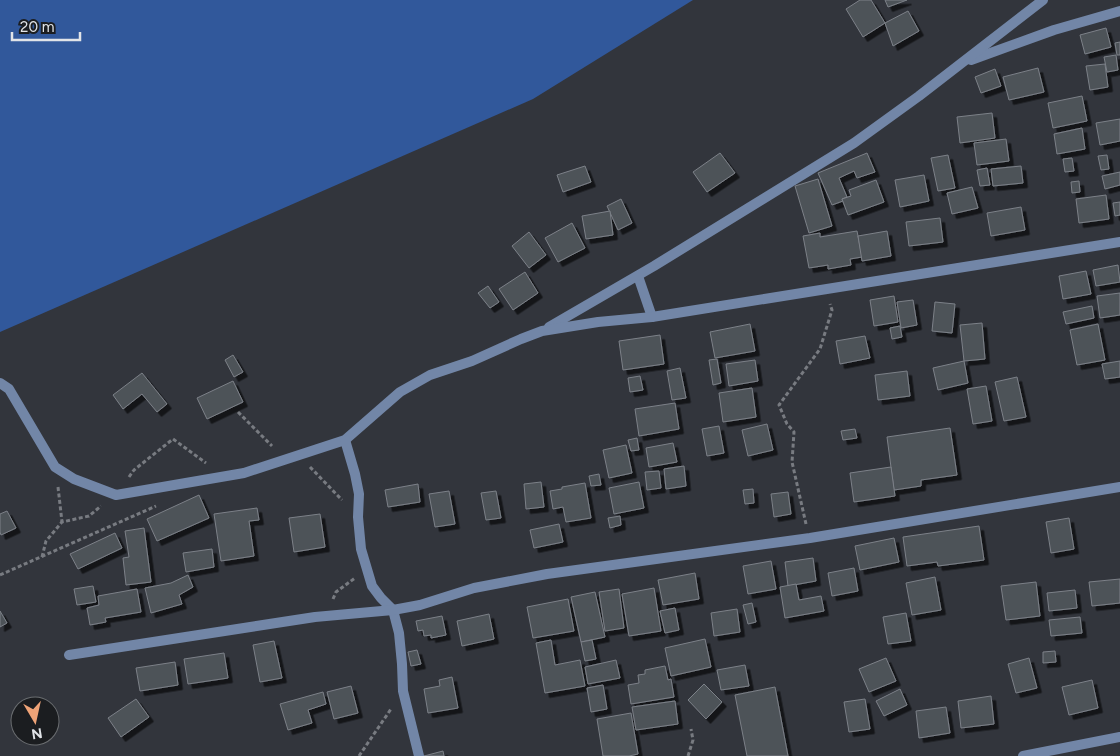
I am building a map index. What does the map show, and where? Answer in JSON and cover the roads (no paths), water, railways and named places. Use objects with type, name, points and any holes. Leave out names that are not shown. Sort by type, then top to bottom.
[{"type":"street","points":[[0,383],[9,389],[55,467],[74,480],[116,495],[244,473],[345,440],[400,392],[430,375],[472,361],[542,331],[638,276],[854,143],[919,96],[1043,0]]},
{"type":"street","points":[[961,64],[1054,30],[1120,11]]},
{"type":"street","points":[[542,331],[598,322],[652,317],[1120,242]]},
{"type":"street","points":[[638,276],[652,317]]},
{"type":"street","points":[[345,440],[359,494],[358,517],[361,550],[372,586],[393,610],[399,633],[403,691],[419,756]]},
{"type":"street","points":[[69,654],[326,616],[393,610],[420,605],[474,588],[547,574],[810,538],[1120,486]]},
{"type":"street","points":[[1023,756],[1120,737]]}]
